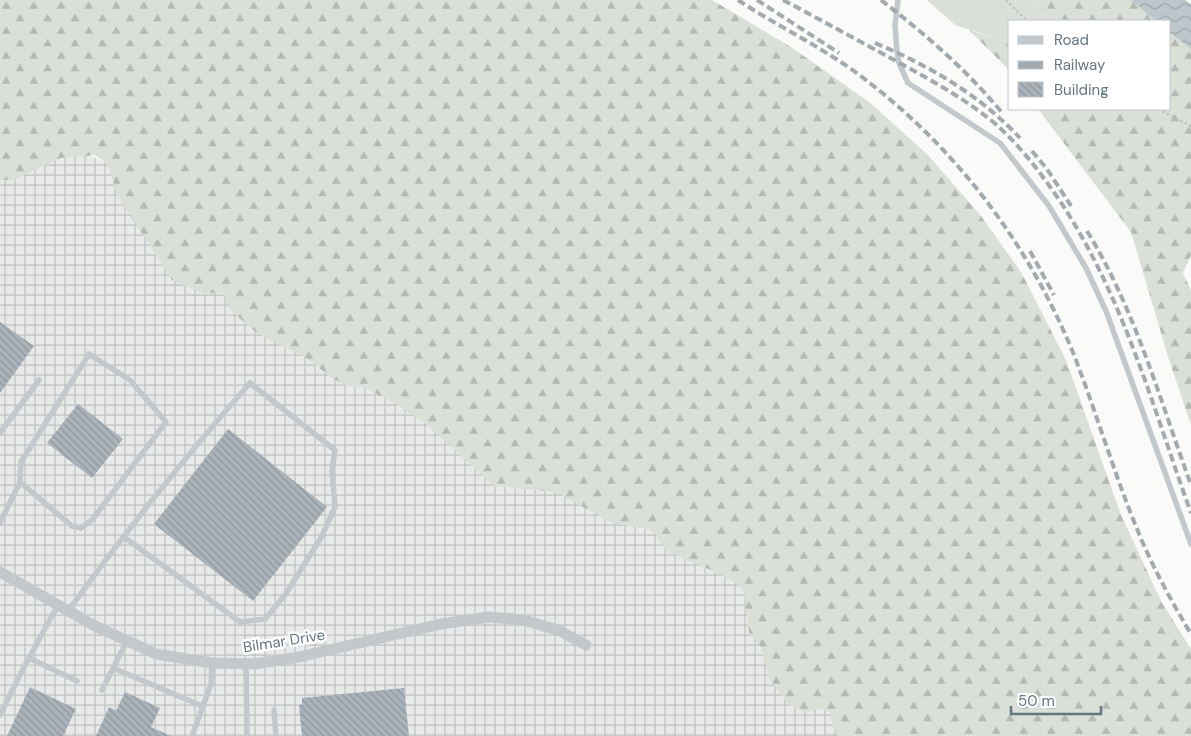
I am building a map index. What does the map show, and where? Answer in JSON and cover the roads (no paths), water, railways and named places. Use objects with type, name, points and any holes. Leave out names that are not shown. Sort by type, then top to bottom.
[{"type":"street","name":"Bilmar Drive","points":[[0,572],[95,626],[156,654],[212,663],[246,664],[299,657],[440,624],[489,617],[524,620],[560,631],[586,645]]},
{"type":"lane","points":[[898,0],[896,25],[897,52],[899,63],[908,83],[1000,144],[1049,206],[1086,268],[1106,312],[1191,544]]},
{"type":"lane","points":[[0,523],[20,482],[21,462],[89,354],[130,380],[166,422],[92,520],[81,528],[72,526],[20,482]]},
{"type":"lane","points":[[0,433],[38,380]]},
{"type":"lane","points":[[0,715],[29,658],[63,608],[124,537],[211,427],[250,383],[335,450],[332,470],[335,507],[312,553],[285,595],[266,619],[240,622],[124,537]]},
{"type":"lane","points":[[102,690],[127,641]]},
{"type":"lane","points":[[29,658],[77,681]]},
{"type":"lane","points":[[192,736],[211,684],[212,663]]},
{"type":"lane","points":[[246,664],[247,736]]},
{"type":"lane","points":[[113,668],[202,706]]},
{"type":"lane","points":[[274,710],[276,736]]},
{"type":"water","points":[[1131,0],[1185,0],[1191,4],[1191,49],[1171,34],[1171,20],[1155,20]]},
{"type":"railway","points":[[738,0],[844,64],[893,102],[957,165],[986,200],[1035,274],[1056,314],[1074,355],[1142,541],[1165,588],[1191,634]]},
{"type":"railway","points":[[757,0],[839,53]]},
{"type":"railway","points":[[783,0],[921,75],[969,104],[1002,130],[1037,169],[1060,201],[1102,275],[1135,353],[1191,513]]},
{"type":"railway","points":[[881,0],[945,54],[990,98],[1003,114]]},
{"type":"railway","points":[[875,43],[934,71],[971,95],[1020,138]]},
{"type":"railway","points":[[1032,151],[1047,169],[1071,206]]},
{"type":"railway","points":[[1087,231],[1104,261],[1133,323],[1191,485]]},
{"type":"railway","points":[[1030,251],[1054,295]]}]
